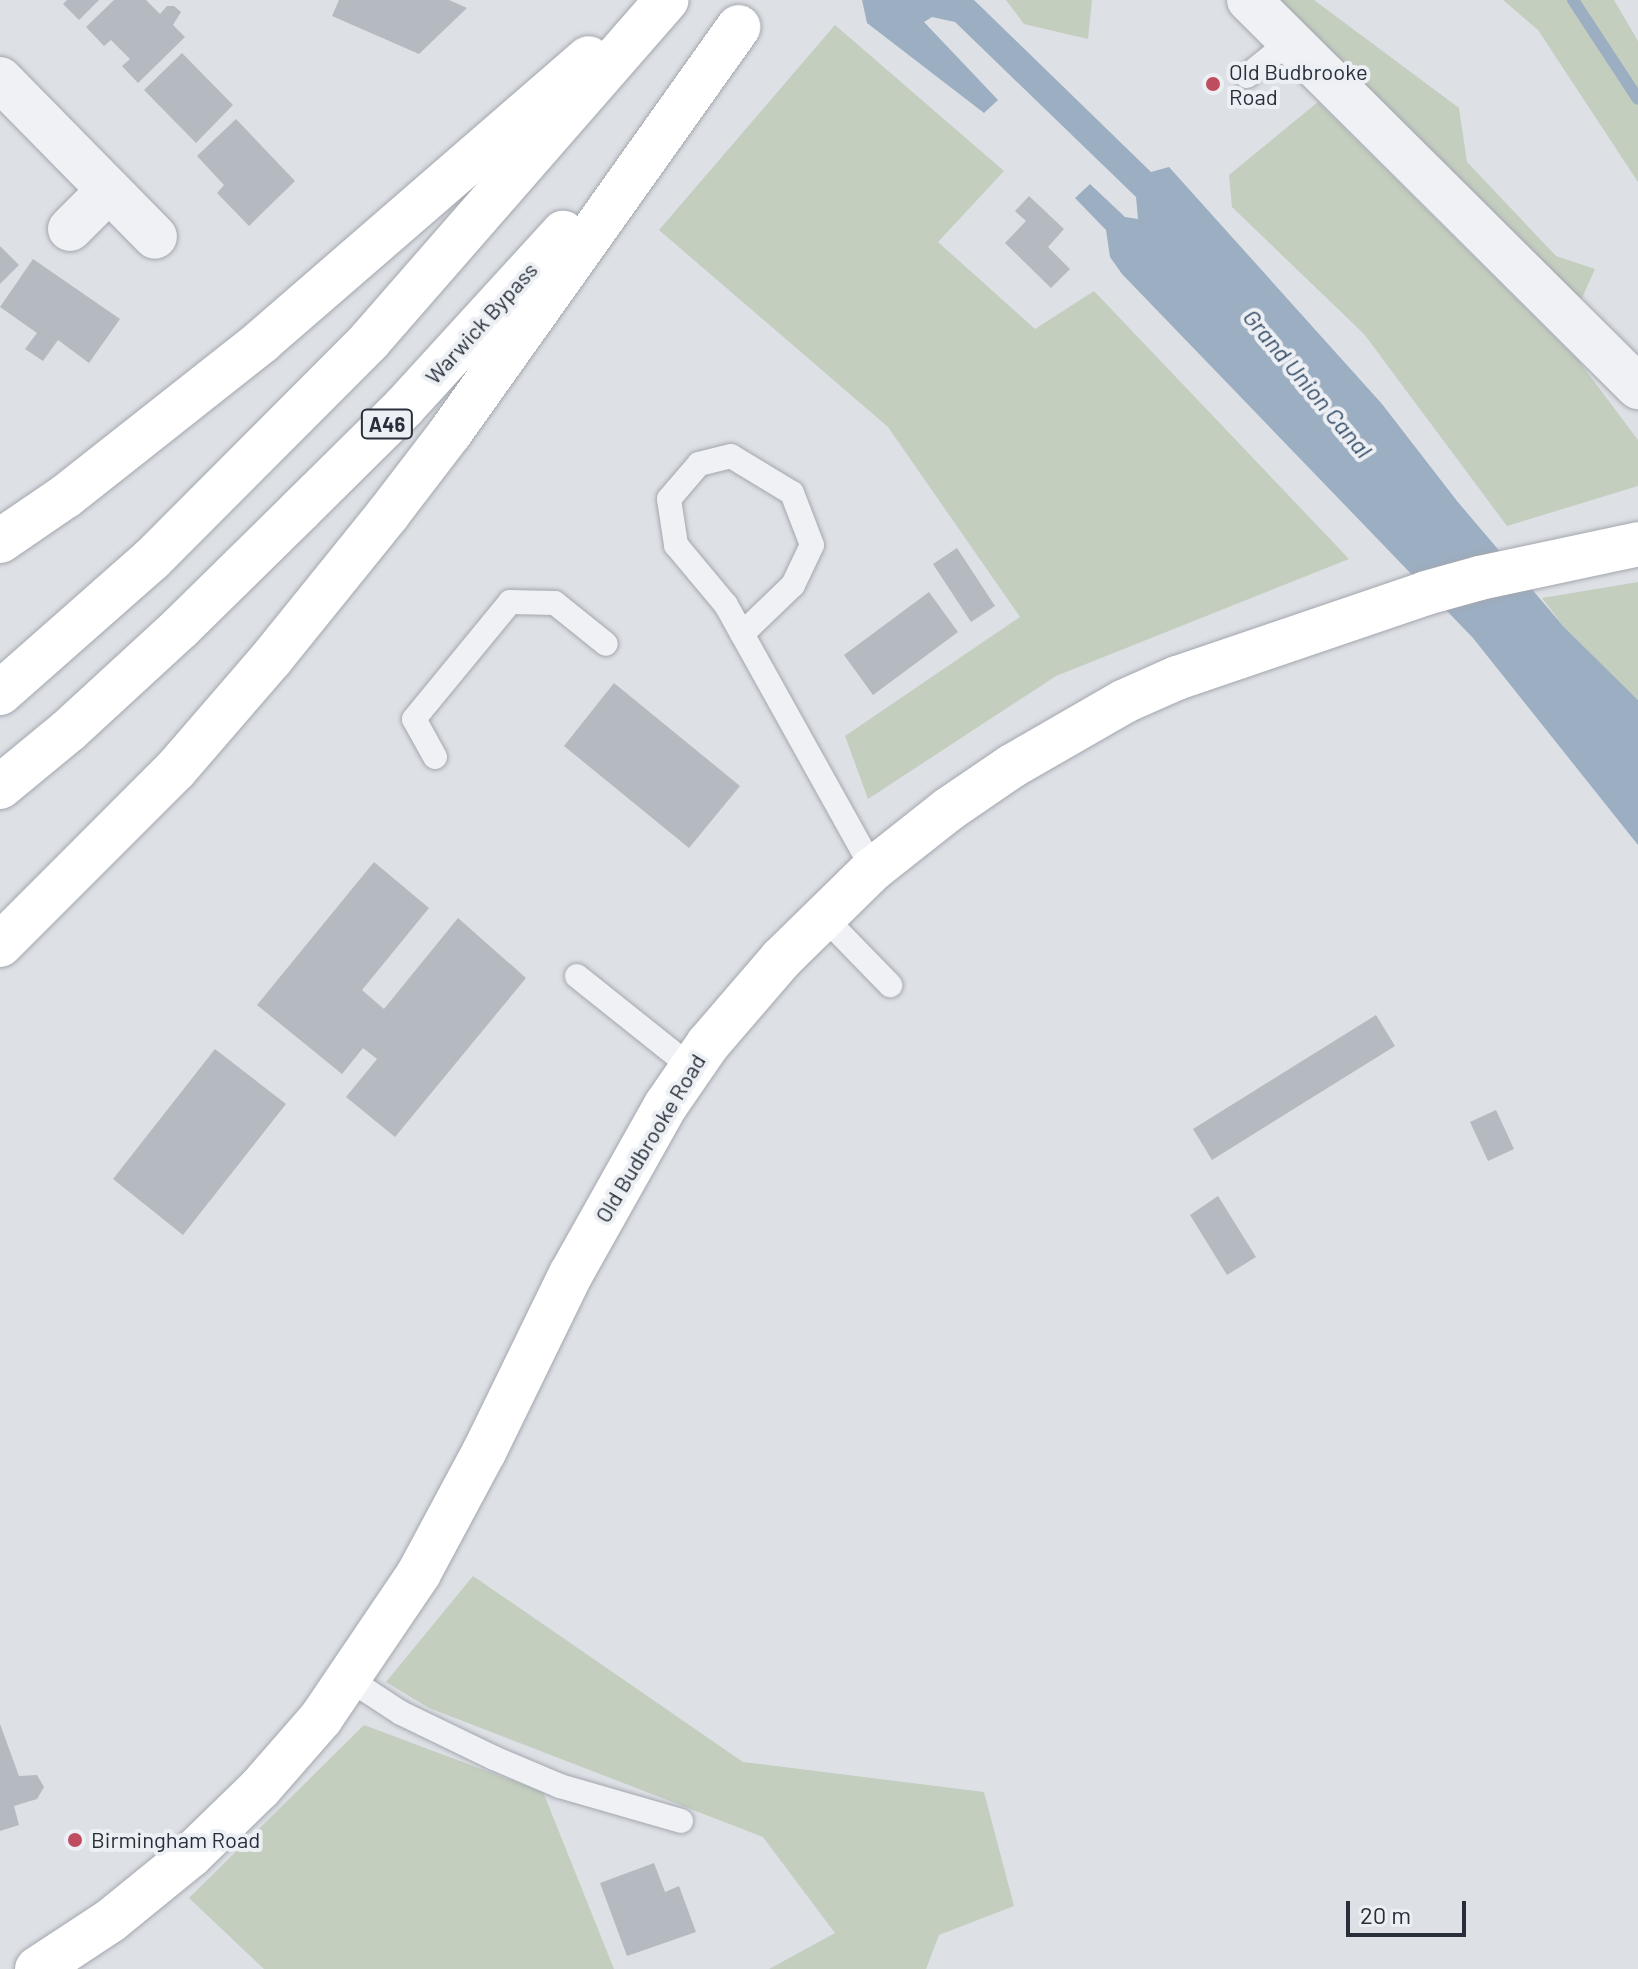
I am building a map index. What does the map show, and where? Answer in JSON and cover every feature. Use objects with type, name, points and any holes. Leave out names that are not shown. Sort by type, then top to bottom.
[{"type":"main road","points":[[0,541],[66,496],[262,341],[656,0]]},
{"type":"main road","points":[[0,693],[151,560],[370,340],[667,0]]},
{"type":"main road","points":[[0,945],[176,769],[271,659],[388,514],[450,433],[750,14]]},
{"type":"main road","name":"Warwick Bypass","points":[[0,787],[68,731],[180,628],[404,407],[576,219],[750,14]]},
{"type":"main road","name":"Old Budbrooke Road","points":[[37,1969],[130,1906],[229,1820],[321,1718],[419,1573],[484,1452],[571,1274],[691,1067],[728,1019],[822,915],[873,869],[980,787],[1125,701],[1177,678],[1375,609],[1480,578],[1638,544]]},
{"type":"street","points":[[1249,0],[1638,387]]},
{"type":"street","points":[[0,79],[155,237]]},
{"type":"street","points":[[70,229],[109,190]]},
{"type":"lane","points":[[1247,76],[1290,41]]},
{"type":"lane","points":[[742,634],[793,585],[812,545],[792,493],[731,456],[699,464],[669,499],[676,545],[726,605],[742,634],[873,869]]},
{"type":"lane","points":[[435,757],[414,719],[510,602],[555,603],[606,644]]},
{"type":"lane","points":[[822,915],[890,985]]},
{"type":"lane","points":[[577,976],[691,1067]]},
{"type":"lane","points":[[349,1679],[401,1713],[483,1754],[560,1786],[681,1821]]},
{"type":"green space","points":[[1006,0],[1092,0],[1088,39],[1024,24]]},
{"type":"green space","points":[[1262,0],[1314,0],[1459,108],[1467,162],[1556,256],[1595,269],[1582,298],[1526,265]]},
{"type":"green space","points":[[1503,0],[1614,0],[1638,41],[1638,182],[1538,30]]},
{"type":"green space","points":[[835,25],[1004,171],[938,242],[1035,329],[1094,291],[1349,559],[1056,676],[868,799],[845,736],[1020,617],[888,427],[659,230]]},
{"type":"green space","points":[[1318,102],[1578,360],[1638,440],[1638,486],[1507,526],[1364,334],[1232,207],[1229,175]]},
{"type":"green space","points":[[1638,582],[1638,700],[1564,627],[1542,598]]},
{"type":"green space","points":[[473,1576],[743,1762],[984,1792],[1014,1906],[939,1935],[926,1969],[769,1969],[835,1933],[763,1837],[429,1708],[386,1682]]},
{"type":"green space","points":[[364,1725],[543,1792],[614,1969],[264,1969],[189,1898]]},
{"type":"water","name":"Grand Union Canal","points":[[862,0],[974,0],[1151,172],[1169,167],[1382,404],[1457,501],[1564,627],[1638,700],[1638,845],[1473,638],[1122,274],[1110,257],[1106,230],[1075,198],[1090,184],[1125,217],[1138,219],[1136,197],[955,22],[932,17],[924,22],[998,100],[984,113],[867,23]]},
{"type":"building","points":[[67,0],[99,0],[79,20],[63,4]]},
{"type":"building","points":[[114,0],[146,0],[160,14],[167,6],[174,6],[181,12],[173,25],[185,37],[138,83],[122,66],[130,59],[111,40],[104,46],[86,27]]},
{"type":"building","points":[[339,0],[449,0],[467,8],[419,54],[332,16]]},
{"type":"building","points":[[182,53],[233,105],[196,143],[144,90]]},
{"type":"building","points":[[236,119],[295,181],[249,226],[217,193],[224,185],[197,156]]},
{"type":"building","points":[[1029,196],[1064,229],[1048,247],[1070,269],[1051,288],[1005,243],[1026,221],[1015,211]]},
{"type":"building","points":[[0,246],[19,265],[0,284]]},
{"type":"building","points":[[33,259],[120,319],[89,363],[58,340],[43,361],[25,349],[37,333],[0,307]]},
{"type":"building","points":[[957,548],[995,606],[971,622],[933,564]]},
{"type":"building","points":[[929,592],[958,632],[873,695],[844,655]]},
{"type":"building","points":[[614,683],[740,786],[689,848],[564,746]]},
{"type":"building","points":[[374,862],[429,908],[362,990],[384,1009],[458,918],[526,978],[395,1137],[346,1097],[377,1059],[363,1048],[342,1074],[257,1005]]},
{"type":"building","points":[[1376,1015],[1395,1046],[1212,1160],[1193,1129]]},
{"type":"building","points":[[215,1049],[286,1104],[183,1235],[113,1179]]},
{"type":"building","points":[[1496,1110],[1514,1149],[1488,1161],[1470,1122]]},
{"type":"building","points":[[1218,1196],[1256,1257],[1227,1275],[1190,1215]]},
{"type":"building","points":[[0,1724],[19,1776],[37,1775],[44,1787],[37,1799],[14,1806],[19,1825],[0,1831]]},
{"type":"building","points":[[654,1863],[665,1892],[679,1886],[696,1932],[627,1956],[600,1883]]},
{"type":"waterway","points":[[1573,0],[1638,99]]},
{"type":"place","name":"Old Budbrooke Road","points":[[1213,84]]},
{"type":"place","name":"Birmingham Road","points":[[75,1840]]}]
